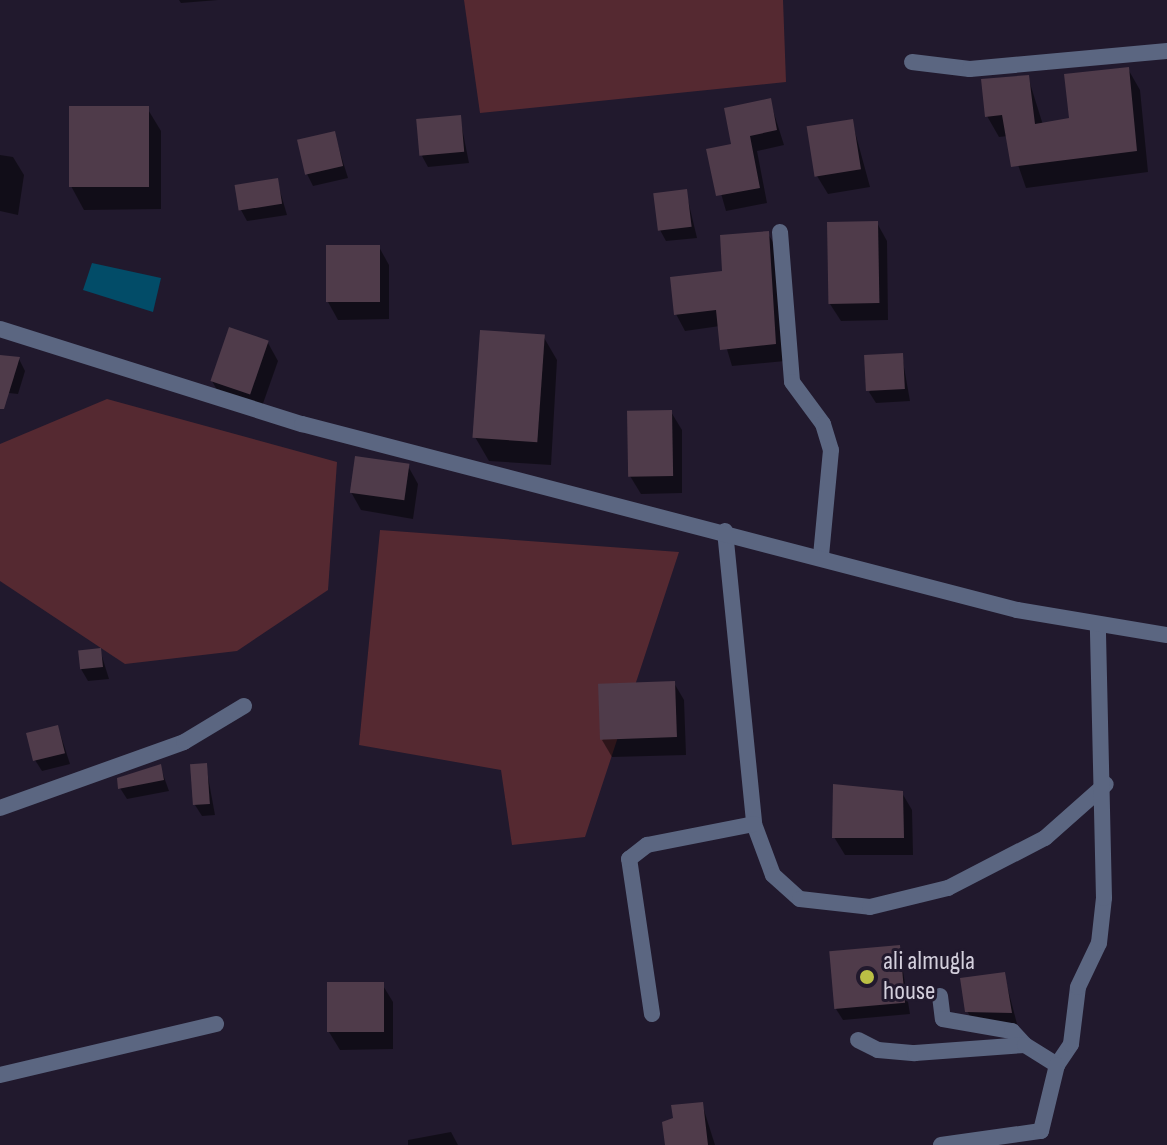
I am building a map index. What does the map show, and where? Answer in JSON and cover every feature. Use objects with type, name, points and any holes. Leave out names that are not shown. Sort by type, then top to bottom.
[{"type":"street","points":[[912,62],[970,69],[1167,51]]},
{"type":"street","points":[[780,232],[792,382],[831,450],[821,556]]},
{"type":"street","points":[[0,329],[258,412],[1098,627],[1167,635]]},
{"type":"street","points":[[725,531],[754,824],[773,875],[800,899],[870,907],[948,888],[1045,838],[1106,784]]},
{"type":"street","points":[[941,1145],[1041,1131],[1057,1065],[1071,1044],[1078,987],[1099,943],[1106,784],[1098,627]]},
{"type":"street","points":[[0,808],[184,742],[244,706]]},
{"type":"street","points":[[652,1014],[629,859],[647,845],[754,824]]},
{"type":"street","points":[[940,996],[943,1019],[1012,1031],[1025,1045],[1057,1065]]},
{"type":"street","points":[[0,1075],[216,1024]]},
{"type":"street","points":[[858,1040],[905,1053],[1025,1045]]},
{"type":"shaded area","points":[[464,0],[783,0],[786,82],[480,113]]},
{"type":"shaded area","points":[[107,399],[337,462],[328,590],[237,651],[125,664],[0,581],[0,444]]},
{"type":"shaded area","points":[[380,530],[679,552],[585,837],[512,845],[501,770],[359,745]]},
{"type":"water","points":[[92,263],[161,278],[153,312],[83,290]]},
{"type":"building","points":[[1129,67],[1137,151],[1011,167],[1002,115],[985,117],[981,79],[1029,75],[1035,124],[1069,118],[1064,74]]},
{"type":"building","points":[[771,98],[777,130],[750,136],[760,188],[716,196],[706,149],[731,144],[724,108]]},
{"type":"building","points":[[69,106],[149,106],[149,187],[69,187]]},
{"type":"building","points":[[461,115],[464,152],[419,156],[416,119]]},
{"type":"building","points":[[853,119],[861,169],[815,177],[807,126]]},
{"type":"building","points":[[335,131],[343,166],[305,175],[297,140]]},
{"type":"building","points":[[278,178],[282,204],[239,211],[235,185]]},
{"type":"building","points":[[687,189],[692,227],[658,231],[653,193]]},
{"type":"building","points":[[878,221],[879,303],[828,304],[827,222]]},
{"type":"building","points":[[769,231],[776,344],[720,350],[716,310],[674,315],[670,277],[722,271],[720,235]]},
{"type":"building","points":[[326,245],[380,245],[380,302],[326,302]]},
{"type":"building","points":[[229,327],[269,341],[250,395],[210,381]]},
{"type":"building","points":[[480,330],[545,335],[537,442],[472,438]]},
{"type":"building","points":[[903,353],[905,389],[866,391],[864,355]]},
{"type":"building","points":[[0,355],[20,357],[4,409],[0,409]]},
{"type":"building","points":[[672,410],[673,476],[628,477],[627,411]]},
{"type":"building","points":[[355,456],[409,464],[404,500],[350,493]]},
{"type":"building","points":[[101,648],[103,667],[80,669],[78,650]]},
{"type":"building","points":[[675,681],[677,737],[600,740],[598,684]]},
{"type":"building","points":[[58,725],[65,753],[33,761],[26,733]]},
{"type":"building","points":[[207,763],[210,804],[193,805],[190,764]]},
{"type":"building","points":[[161,764],[164,780],[118,789],[117,778]]},
{"type":"building","points":[[833,784],[903,791],[904,838],[832,838]]},
{"type":"building","name":"ali almugla house","points":[[900,945],[905,1003],[834,1009],[829,951]]},
{"type":"building","points":[[1005,972],[1012,1013],[965,1012],[960,978]]},
{"type":"building","points":[[327,982],[384,982],[384,1032],[327,1032]]},
{"type":"building","points":[[703,1102],[708,1145],[665,1145],[662,1122],[673,1118],[671,1105]]},
{"type":"place","name":"ali almugla house","points":[[867,977]]}]
